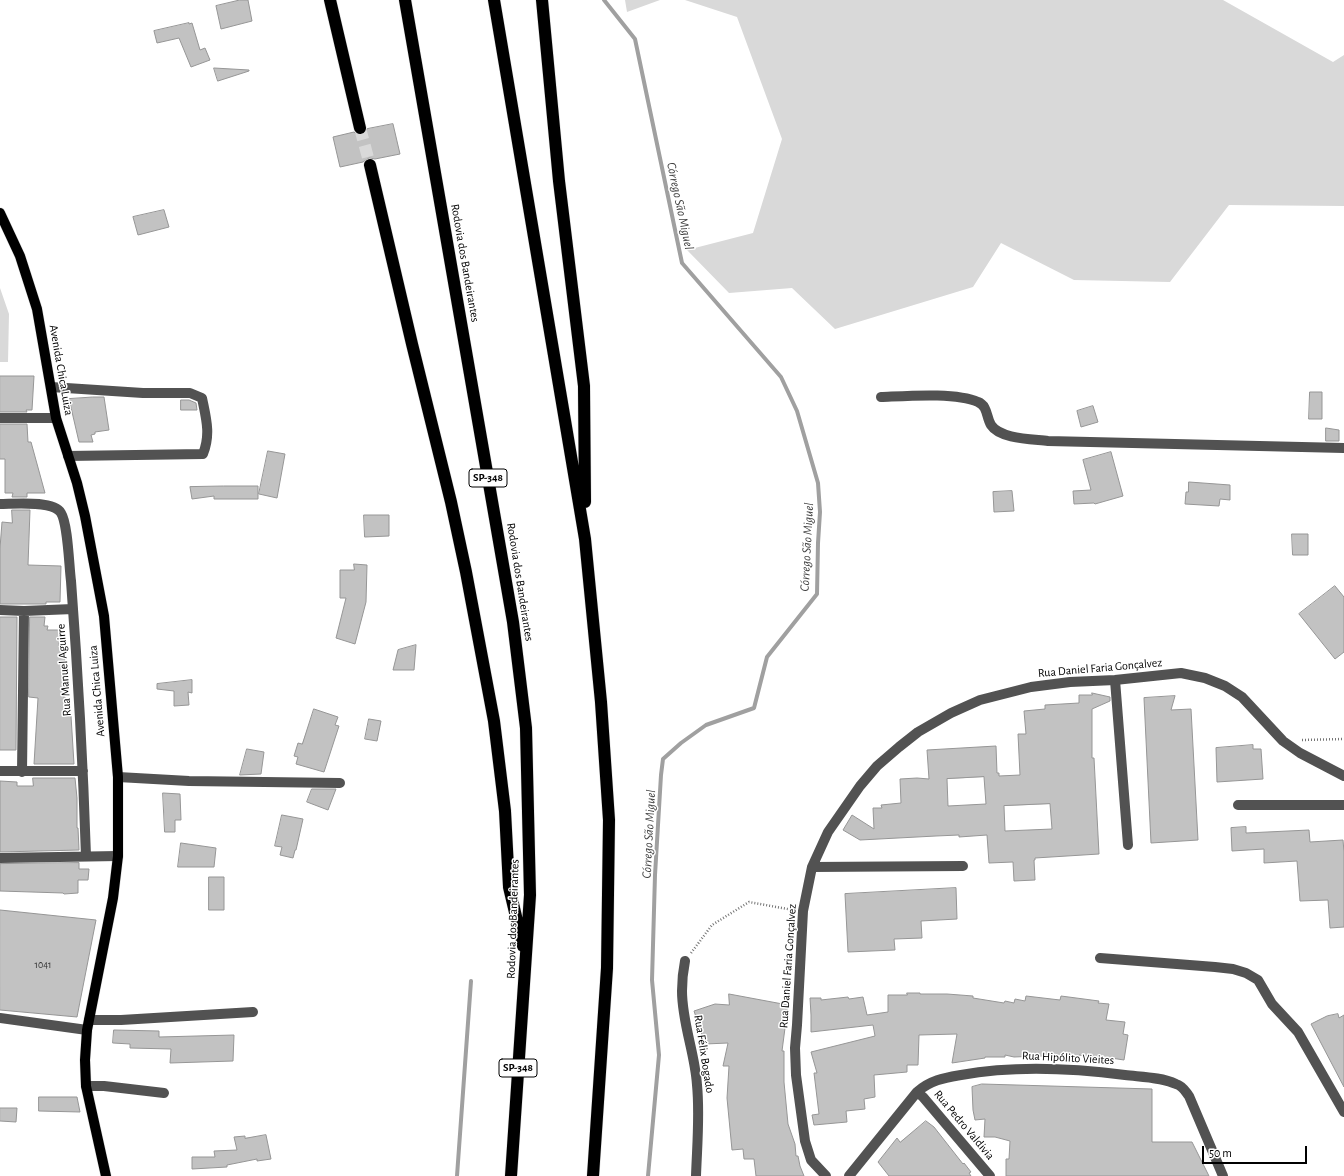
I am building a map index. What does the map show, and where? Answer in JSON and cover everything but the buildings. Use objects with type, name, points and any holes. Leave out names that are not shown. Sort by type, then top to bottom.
[{"type":"highway","points":[[330,0],[360,128]]},
{"type":"highway","name":"Rodovia dos Bandeirantes","points":[[404,0],[514,629],[526,728],[530,895],[511,1176]]},
{"type":"highway","points":[[494,0],[585,539],[601,702],[609,820],[606,968],[593,1176]]},
{"type":"highway","points":[[542,0],[559,181],[584,386],[585,539]]},
{"type":"highway","points":[[370,165],[451,502],[466,572],[494,721],[504,810],[509,888],[526,961]]},
{"type":"main road","name":"Avenida Chica Luiza","points":[[0,213],[20,256],[37,310],[56,418],[77,483],[85,516],[104,616],[118,777],[118,856],[113,898],[88,1025],[85,1060],[86,1086],[106,1176]]},
{"type":"street","points":[[51,387],[142,393],[190,393],[202,398],[208,431],[206,446],[202,454],[68,456]]},
{"type":"street","points":[[881,396],[944,396],[965,398],[980,402],[987,411],[990,424],[998,432],[1011,436],[1048,440],[1344,448]]},
{"type":"street","points":[[0,418],[56,418]]},
{"type":"street","name":"Rua Manuel Aguirre","points":[[0,504],[48,505],[56,508],[62,513],[66,534],[73,609],[83,771],[86,856]]},
{"type":"street","points":[[0,610],[24,611],[73,609]]},
{"type":"street","points":[[22,772],[24,611]]},
{"type":"street","name":"Rua Daniel Faria Gonçalvez","points":[[826,1176],[811,1160],[806,1141],[796,1075],[795,1048],[798,1025],[800,952],[803,911],[812,867],[828,832],[860,786],[877,766],[919,731],[951,713],[980,700],[1030,687],[1070,682],[1115,680],[1181,674],[1205,678],[1225,686],[1242,697],[1283,741],[1300,753],[1344,776]]},
{"type":"street","points":[[1115,680],[1128,845]]},
{"type":"street","points":[[0,771],[83,771]]},
{"type":"street","points":[[118,777],[189,781],[340,783]]},
{"type":"street","points":[[1238,805],[1344,805]]},
{"type":"street","points":[[0,858],[118,856]]},
{"type":"street","points":[[812,867],[963,866]]},
{"type":"street","points":[[1100,958],[1233,969],[1246,973],[1258,980],[1272,1004],[1298,1032],[1344,1112]]},
{"type":"street","name":"Rua Félix Bogado","points":[[685,961],[682,986],[682,1003],[697,1083],[698,1105],[696,1176]]},
{"type":"street","points":[[0,1018],[88,1025],[121,1020],[253,1012]]},
{"type":"street","name":"Rua Hipólito Vieites","points":[[849,1176],[917,1092],[925,1085],[941,1079],[976,1072],[1058,1068],[1162,1080],[1183,1087],[1189,1096],[1223,1176]]},
{"type":"street","points":[[86,1086],[104,1086],[164,1093]]},
{"type":"street","name":"Rua Pedro Valdivia","points":[[917,1092],[923,1097],[990,1176]]},
{"type":"path","points":[[1283,741],[1344,739]]},
{"type":"path","points":[[685,961],[712,925],[749,902],[803,911]]},
{"type":"shaded area","points":[[625,0],[660,0],[627,12]]},
{"type":"shaded area","points":[[685,0],[1223,0],[1333,62],[1344,55],[1344,206],[1229,205],[1170,282],[1074,280],[1001,243],[973,287],[835,329],[792,288],[729,293],[687,250],[753,233],[782,139],[737,17]]},
{"type":"shaded area","points":[[0,288],[9,314],[8,362],[0,362]]},
{"type":"waterway","name":"Córrego São Miguel","points":[[604,0],[635,39],[682,263],[781,377],[797,411],[818,483],[820,512],[817,594],[767,657],[754,708],[706,725],[681,743],[663,759],[655,875],[652,980],[659,1055],[648,1176]]},
{"type":"waterway","points":[[457,1176],[471,981]]},
{"type":"tunnel","points":[[360,128],[370,165]]}]
